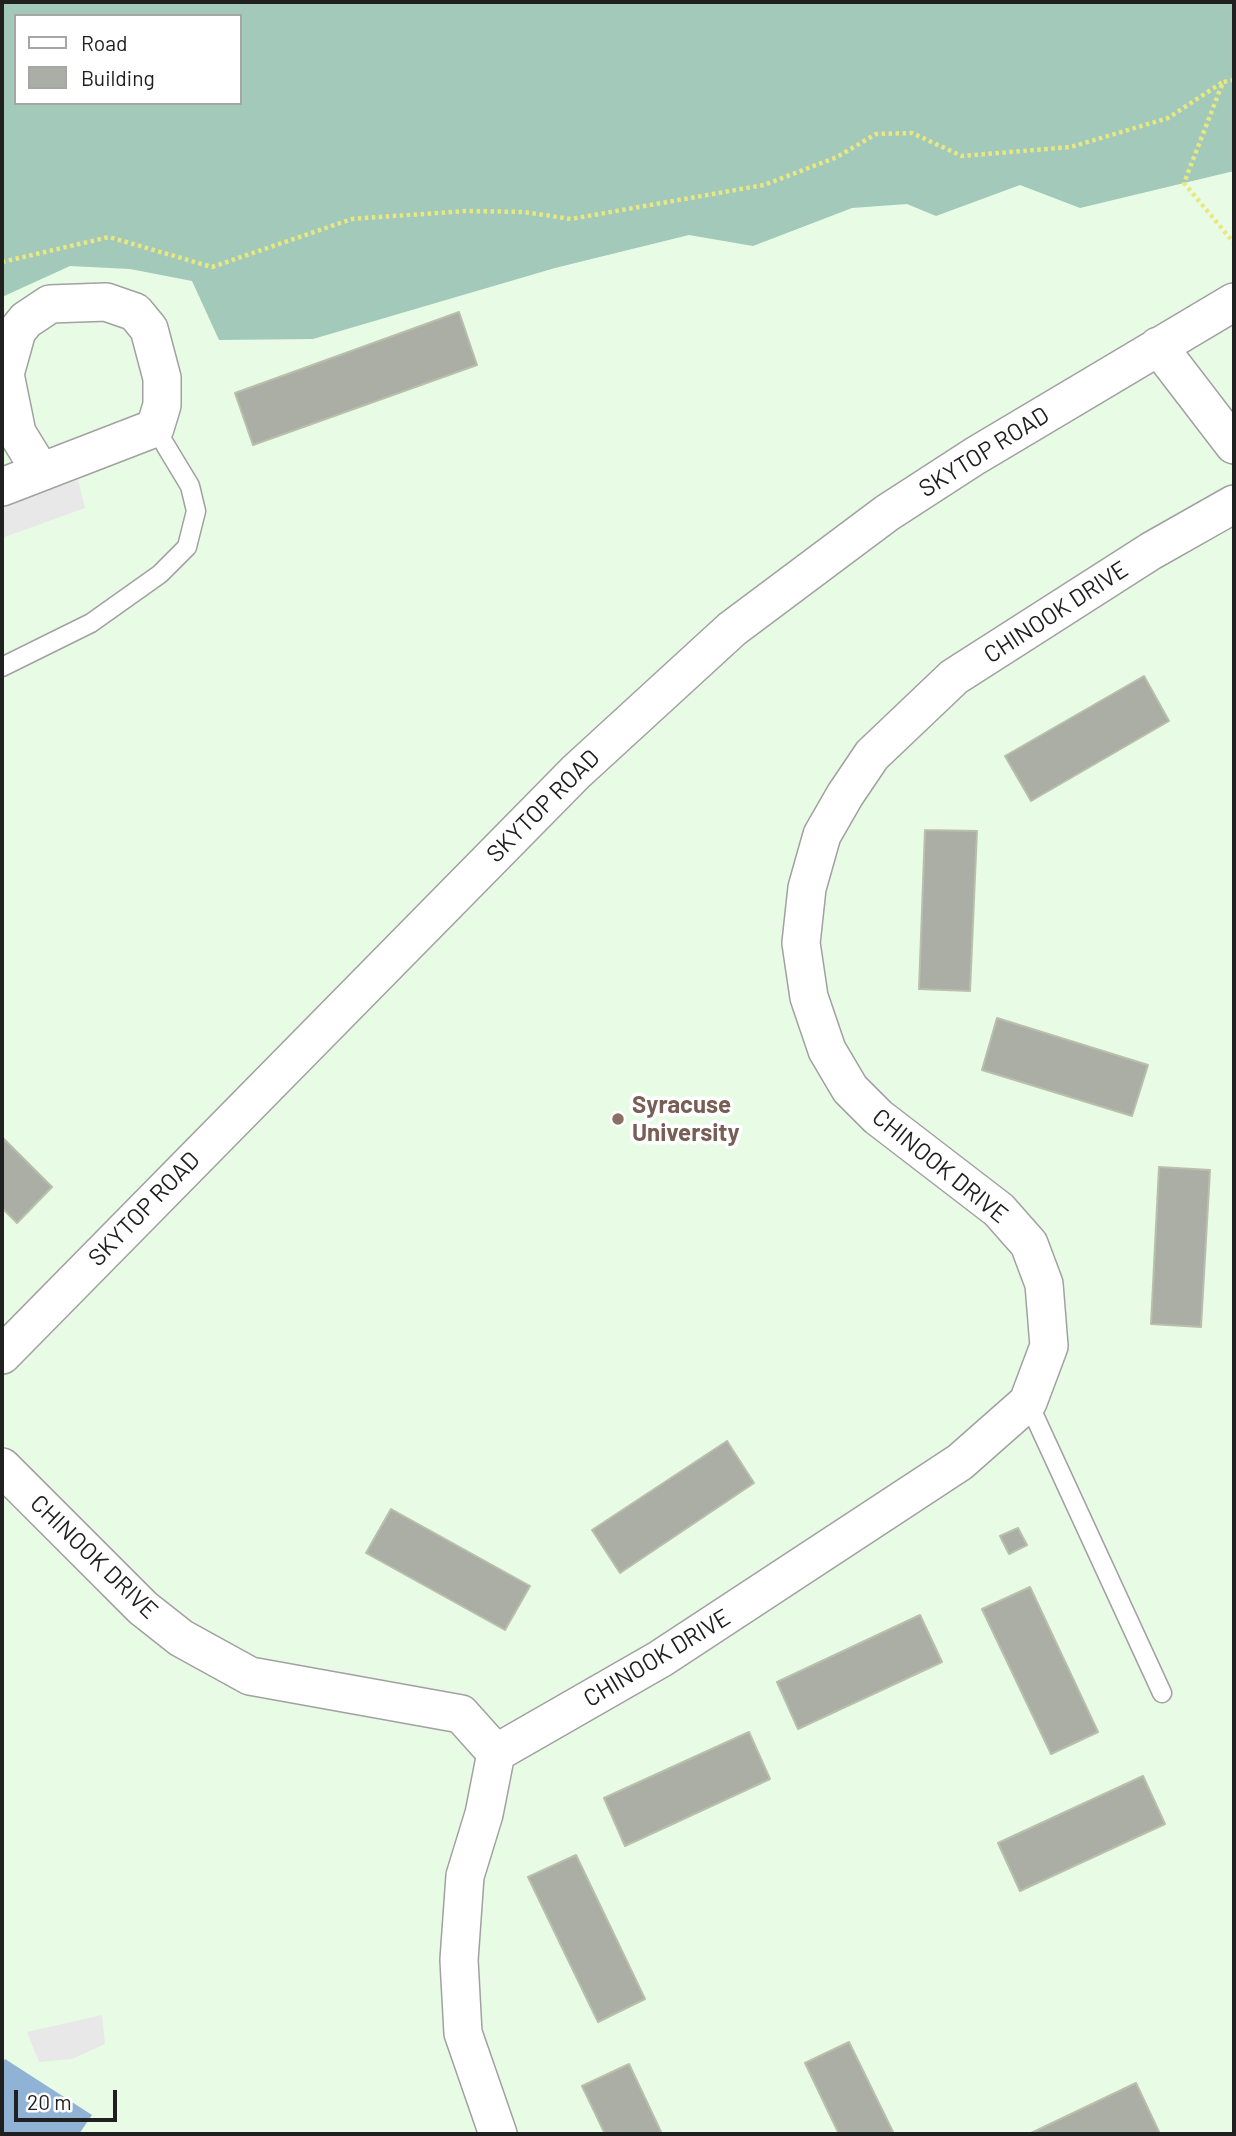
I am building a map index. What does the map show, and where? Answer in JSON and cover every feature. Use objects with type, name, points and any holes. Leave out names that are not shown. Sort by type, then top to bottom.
[{"type":"street","points":[[2,487],[41,472],[155,428],[162,405],[162,378],[149,329],[135,312],[107,302],[50,304],[26,320],[17,331],[5,374],[17,433],[41,472]]},
{"type":"street","name":"SKYTOP ROAD","points":[[2,1355],[576,772],[733,629],[887,513],[975,456],[1234,302]]},
{"type":"street","name":"SKYTOP ROAD","points":[[1158,346],[1234,319]]},
{"type":"street","points":[[1158,346],[1234,445]]},
{"type":"street","name":"CHINOOK DRIVE","points":[[2,1467],[144,1608],[181,1638],[250,1676],[461,1714],[496,1753],[660,1660],[960,1462],[1028,1402],[1049,1346],[1044,1284],[1029,1244],[999,1210],[878,1117],[850,1089],[827,1050],[809,997],[801,943],[807,888],[822,835],[845,794],[872,755],[954,677],[1152,551],[1234,504]]},
{"type":"street","points":[[496,1753],[484,1814],[465,1875],[458,1960],[464,2033],[484,2099],[498,2134]]},
{"type":"lane","points":[[2,667],[91,623],[160,575],[187,547],[196,511],[190,486],[155,428]]},
{"type":"lane","points":[[1028,1402],[1162,1693]]},
{"type":"path","points":[[2,262],[109,237],[212,267],[352,219],[465,211],[524,212],[571,219],[764,185],[837,157],[876,134],[912,133],[962,156],[1071,147],[1168,118],[1223,82],[1234,80]]},
{"type":"path","points":[[1223,82],[1184,183],[1234,243]]},
{"type":"shaded area","points":[[2,2],[1234,2],[1234,171],[1080,208],[1020,185],[936,216],[907,204],[852,208],[753,246],[689,235],[555,268],[313,339],[219,340],[192,281],[130,269],[70,266],[2,297]]},
{"type":"shaded area","name":"Syracuse University","points":[[1234,8],[1234,2134],[2,2134],[2,93],[14,102],[14,105],[242,105],[242,103]]},
{"type":"shaded area","points":[[78,480],[85,508],[2,538],[2,507]]},
{"type":"shaded area","points":[[102,2015],[105,2044],[72,2059],[39,2062],[27,2032]]},
{"type":"shaded area","points":[[5,2059],[92,2115],[79,2134],[2,2134],[2,2064]]},
{"type":"building","points":[[459,312],[477,365],[253,445],[235,393]]},
{"type":"building","points":[[1144,676],[1169,721],[1031,801],[1005,756]]},
{"type":"building","points":[[925,830],[977,831],[970,991],[919,989]]},
{"type":"building","points":[[997,1018],[1148,1065],[1132,1116],[982,1070]]},
{"type":"building","points":[[2,1137],[52,1187],[17,1223],[2,1208]]},
{"type":"building","points":[[1159,1167],[1210,1170],[1201,1327],[1151,1324]]},
{"type":"building","points":[[727,1441],[754,1483],[620,1573],[592,1530]]},
{"type":"building","points":[[391,1509],[530,1586],[505,1630],[366,1553]]},
{"type":"building","points":[[1018,1528],[1027,1545],[1009,1554],[1000,1536]]},
{"type":"building","points":[[1030,1587],[1098,1732],[1051,1754],[982,1609]]},
{"type":"building","points":[[920,1615],[942,1662],[798,1729],[777,1682]]},
{"type":"building","points":[[749,1732],[770,1779],[625,1846],[604,1798]]},
{"type":"building","points":[[1143,1776],[1165,1824],[1020,1891],[998,1843]]},
{"type":"building","points":[[576,1855],[645,1999],[598,2022],[528,1877]]},
{"type":"building","points":[[849,2042],[894,2134],[839,2134],[805,2063]]},
{"type":"building","points":[[629,2064],[662,2134],[605,2134],[582,2086]]},
{"type":"building","points":[[1136,2083],[1160,2134],[1029,2134]]},
{"type":"place","name":"Syracuse University","points":[[618,1119]]}]
